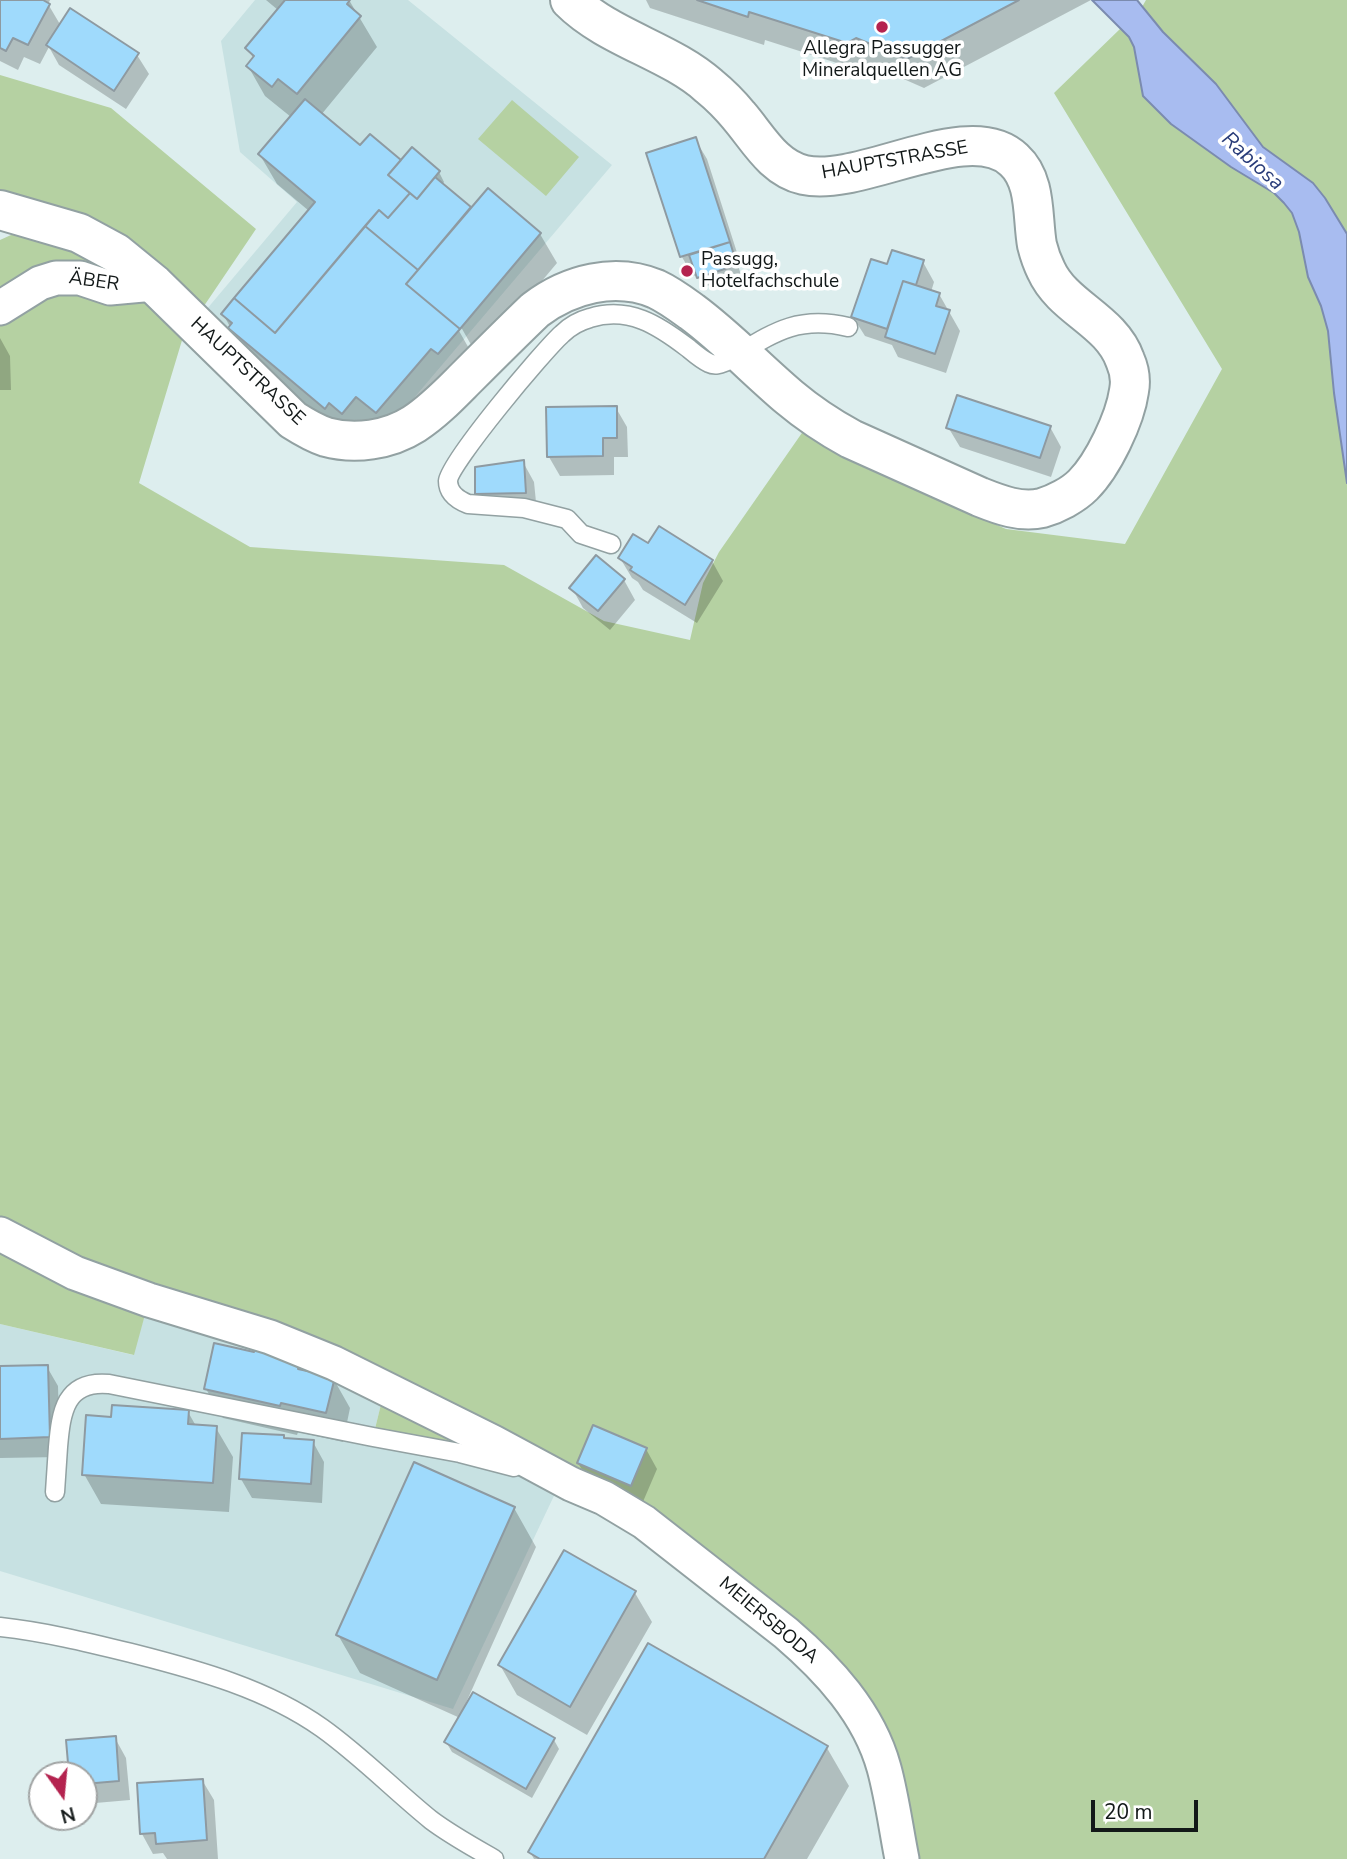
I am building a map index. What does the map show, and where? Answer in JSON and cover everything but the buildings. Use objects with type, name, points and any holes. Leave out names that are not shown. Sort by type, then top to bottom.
[{"type":"street","name":"HAUPTSTRASSE","points":[[0,210],[57,225],[96,241],[125,260],[154,284],[293,420],[328,438],[369,440],[391,435],[413,425],[437,406],[535,310],[562,292],[580,285],[633,282],[656,289],[675,299],[741,352],[809,413],[851,439],[1000,505],[1022,509],[1041,508],[1062,500],[1082,487],[1108,450],[1126,405],[1130,389],[1128,368],[1120,348],[1101,325],[1055,287],[1037,244],[1030,186],[1015,160],[1004,152],[975,146],[953,147],[823,176],[789,170],[776,160],[739,116],[706,83],[594,20],[570,0]]},
{"type":"street","name":"ÄBER","points":[[0,308],[40,283],[56,278],[73,277],[110,288],[154,284]]},
{"type":"street","name":"MEIERSBODA","points":[[0,1234],[75,1273],[137,1296],[270,1337],[334,1363],[571,1484],[604,1498],[644,1522],[808,1652],[860,1715],[884,1766],[902,1859]]},
{"type":"lane","points":[[611,544],[581,534],[567,519],[524,508],[462,502],[453,495],[448,481],[509,395],[561,335],[578,322],[598,316],[642,319],[664,330],[713,364],[725,362],[775,332],[797,324],[818,322],[848,327]]},
{"type":"lane","points":[[55,1492],[60,1421],[64,1408],[76,1391],[95,1383],[460,1453],[571,1484]]},
{"type":"lane","points":[[0,1627],[67,1638],[156,1660],[235,1684],[264,1696],[320,1727],[432,1820],[494,1859]]},
{"type":"shaded area","points":[[255,0],[408,0],[612,165],[391,425],[323,424],[201,316],[297,202],[240,152],[221,41]]},
{"type":"shaded area","points":[[149,1300],[385,1388],[373,1437],[561,1481],[453,1709],[0,1571],[0,1324],[133,1355]]},
{"type":"green space","points":[[1146,0],[1347,0],[1347,234],[1313,183],[1263,147],[1216,84],[1163,32],[1142,7]]},
{"type":"green space","points":[[1121,28],[1134,47],[1143,96],[1171,124],[1231,167],[1274,193],[1292,213],[1308,275],[1328,331],[1347,483],[1347,1859],[902,1859],[842,1689],[571,1484],[373,1437],[385,1388],[149,1300],[134,1355],[0,1324],[0,240],[11,235],[17,215],[0,210],[0,75],[111,108],[256,229],[183,337],[139,483],[250,547],[504,565],[604,621],[690,640],[703,583],[719,552],[804,430],[854,462],[1006,529],[1125,544],[1222,369],[1054,93]]},
{"type":"green space","points":[[512,100],[579,157],[546,196],[478,139]]},
{"type":"water","name":"Rabiosa","points":[[1092,0],[1137,0],[1163,32],[1216,84],[1263,147],[1313,183],[1347,234],[1347,483],[1328,331],[1321,306],[1308,277],[1299,232],[1292,213],[1274,193],[1231,167],[1171,124],[1143,96],[1134,47],[1129,37]]},
{"type":"place","name":"Allegra Passugger Mineralquellen AG","points":[[882,27]]},
{"type":"place","name":"Passugg, Hotelfachschule","points":[[687,271]]}]
